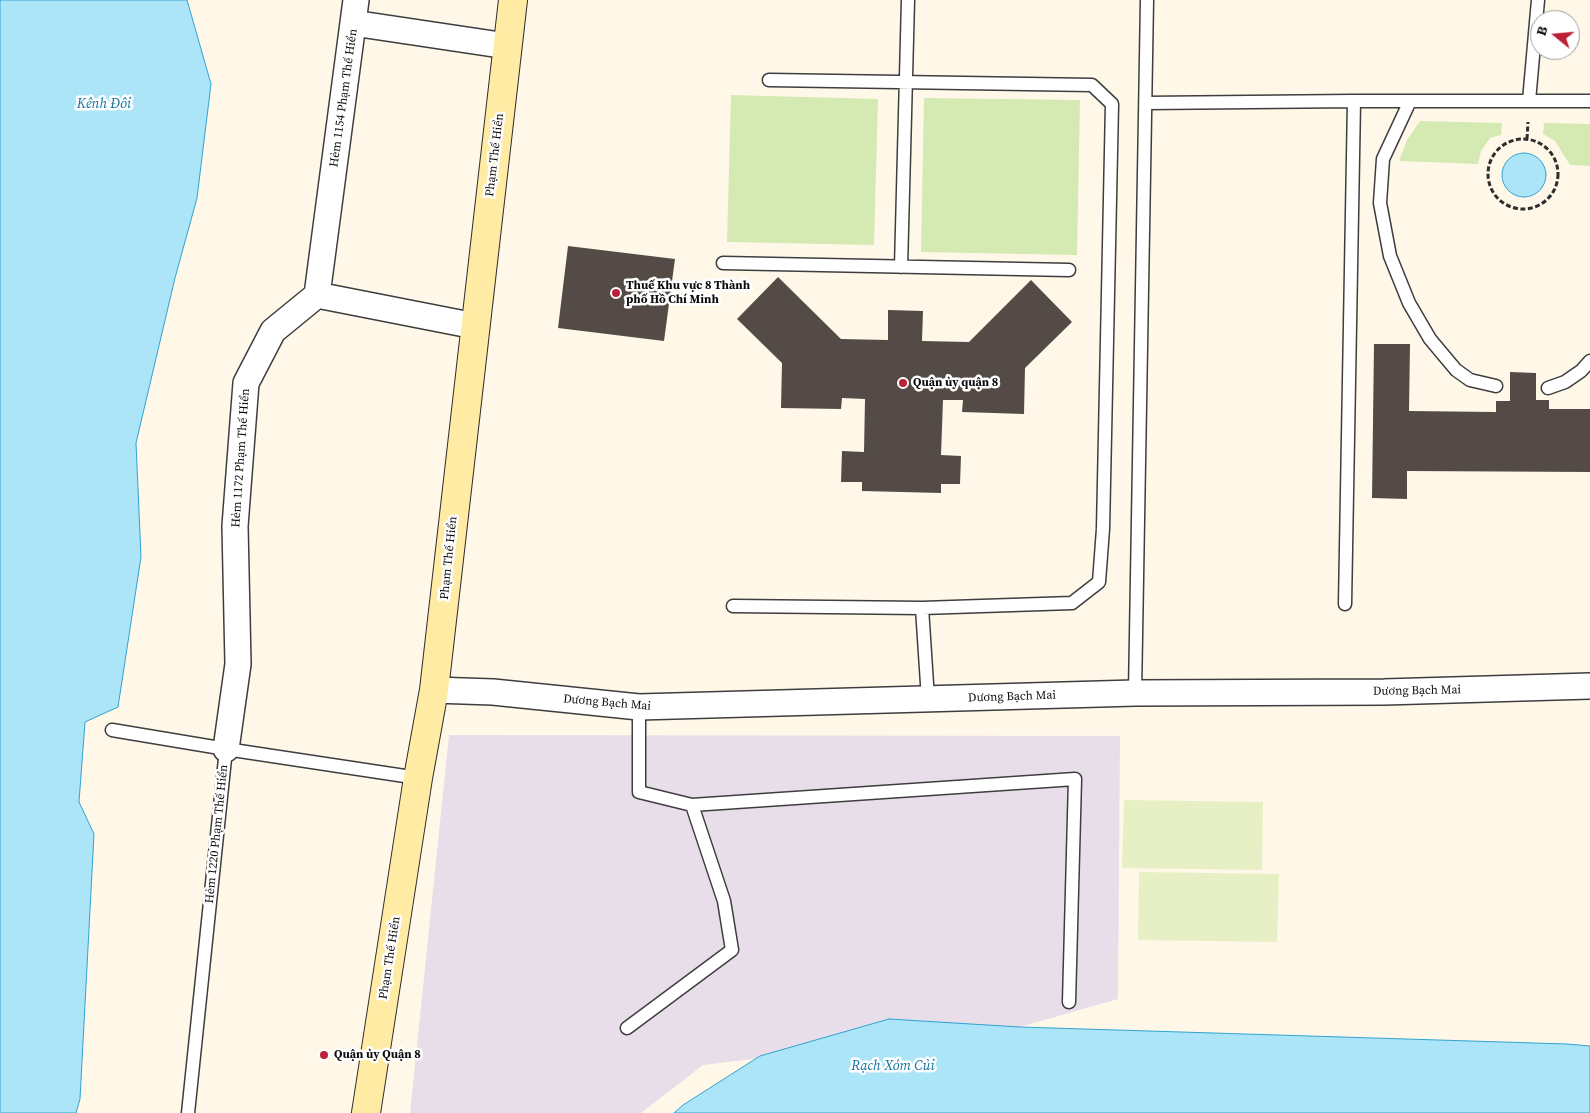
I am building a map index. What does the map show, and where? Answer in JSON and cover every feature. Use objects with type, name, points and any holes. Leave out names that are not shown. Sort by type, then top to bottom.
[{"type":"main road","name":"Phạm Thế Hiển","points":[[366,1113],[418,778],[434,690],[513,0]]},
{"type":"street","name":"Hẻm 1154 Phạm Thế Hiển","points":[[317,295],[355,12],[507,46]]},
{"type":"street","points":[[317,295],[475,326]]},
{"type":"street","name":"Hẻm 1172 Phạm Thế Hiển","points":[[226,749],[238,664],[235,526],[246,383],[273,331],[317,295]]},
{"type":"street","name":"Dương Bạch Mai","points":[[434,690],[493,692],[639,707],[1135,693],[1384,692],[1590,686]]},
{"type":"lane","points":[[900,267],[908,0]]},
{"type":"lane","points":[[1135,693],[1147,0]]},
{"type":"lane","points":[[1529,101],[1538,0]]},
{"type":"lane","points":[[733,606],[922,608],[1072,603],[1099,582],[1103,529],[1112,104],[1092,85],[769,80]]},
{"type":"lane","points":[[1346,604],[1354,101]]},
{"type":"lane","points":[[1410,101],[1384,159],[1380,203],[1390,256],[1409,303],[1430,339],[1456,370],[1470,380],[1496,386]]},
{"type":"lane","points":[[1146,103],[1590,101]]},
{"type":"lane","points":[[723,263],[1069,270]]},
{"type":"lane","points":[[1548,388],[1565,382],[1581,371],[1590,361]]},
{"type":"lane","points":[[922,608],[928,699]]},
{"type":"lane","points":[[639,707],[639,792],[692,805],[1075,780],[1069,1002]]},
{"type":"lane","points":[[112,730],[226,749]]},
{"type":"lane","name":"Hẻm 1220 Phạm Thế Hiển","points":[[188,1113],[226,749],[418,778]]},
{"type":"lane","points":[[627,1028],[732,950],[724,901],[692,805]]},
{"type":"path","points":[[1520,138],[1532,139],[1543,144],[1552,153],[1557,164],[1558,177],[1550,197],[1541,204],[1531,208],[1520,209],[1499,201],[1492,192],[1488,182],[1487,171],[1491,159],[1498,149],[1508,142],[1520,138]]},
{"type":"shaded area","points":[[449,735],[1120,736],[1118,999],[1020,1027],[703,1065],[641,1113],[410,1113]]},
{"type":"green space","points":[[731,95],[878,99],[874,245],[727,242]]},
{"type":"green space","points":[[924,98],[1080,100],[1077,255],[921,252]]},
{"type":"green space","points":[[1420,121],[1502,123],[1501,135],[1490,138],[1481,151],[1478,164],[1399,161],[1407,140]]},
{"type":"green space","points":[[1544,123],[1590,124],[1590,166],[1570,165],[1555,141],[1543,134]]},
{"type":"green space","points":[[1124,800],[1263,802],[1262,870],[1122,868]]},
{"type":"green space","points":[[1139,872],[1279,874],[1277,942],[1138,940]]},
{"type":"water","name":"Kênh Đôi","points":[[0,0],[187,0],[211,84],[197,198],[175,278],[136,443],[141,557],[118,707],[85,722],[79,802],[94,834],[80,1099],[76,1113],[0,1113]]},
{"type":"water","points":[[1520,153],[1528,153],[1540,159],[1546,175],[1540,191],[1528,197],[1520,197],[1508,191],[1502,179],[1502,171],[1508,159]]},
{"type":"water","name":"Rạch Xóm Củi","points":[[889,1019],[1020,1027],[1590,1046],[1590,1113],[674,1113],[683,1105],[760,1056]]},
{"type":"building","name":"Thuế Khu vực 8 Thành phố Hồ Chí Minh","points":[[568,246],[675,259],[664,341],[558,328]]},
{"type":"building","name":"Quận ủy quận 8","points":[[778,277],[841,339],[888,340],[888,310],[923,311],[922,341],[969,342],[1031,280],[1072,322],[1025,368],[1024,414],[962,412],[963,400],[943,400],[941,455],[961,456],[960,484],[941,484],[941,493],[862,491],[862,482],[841,482],[842,451],[864,452],[865,399],[842,398],[841,409],[781,408],[782,363],[737,319]]},
{"type":"building","points":[[1374,344],[1410,344],[1409,411],[1496,412],[1496,401],[1510,401],[1510,372],[1536,373],[1536,400],[1549,400],[1549,409],[1590,409],[1590,472],[1407,471],[1407,499],[1372,498]]},
{"type":"place","name":"Thuế Khu vực 8 Thành phố Hồ Chí Minh","points":[[616,293]]},
{"type":"place","name":"Quận ủy quận 8","points":[[903,383]]},
{"type":"place","name":"Quận ủy Quận 8","points":[[324,1055]]}]
